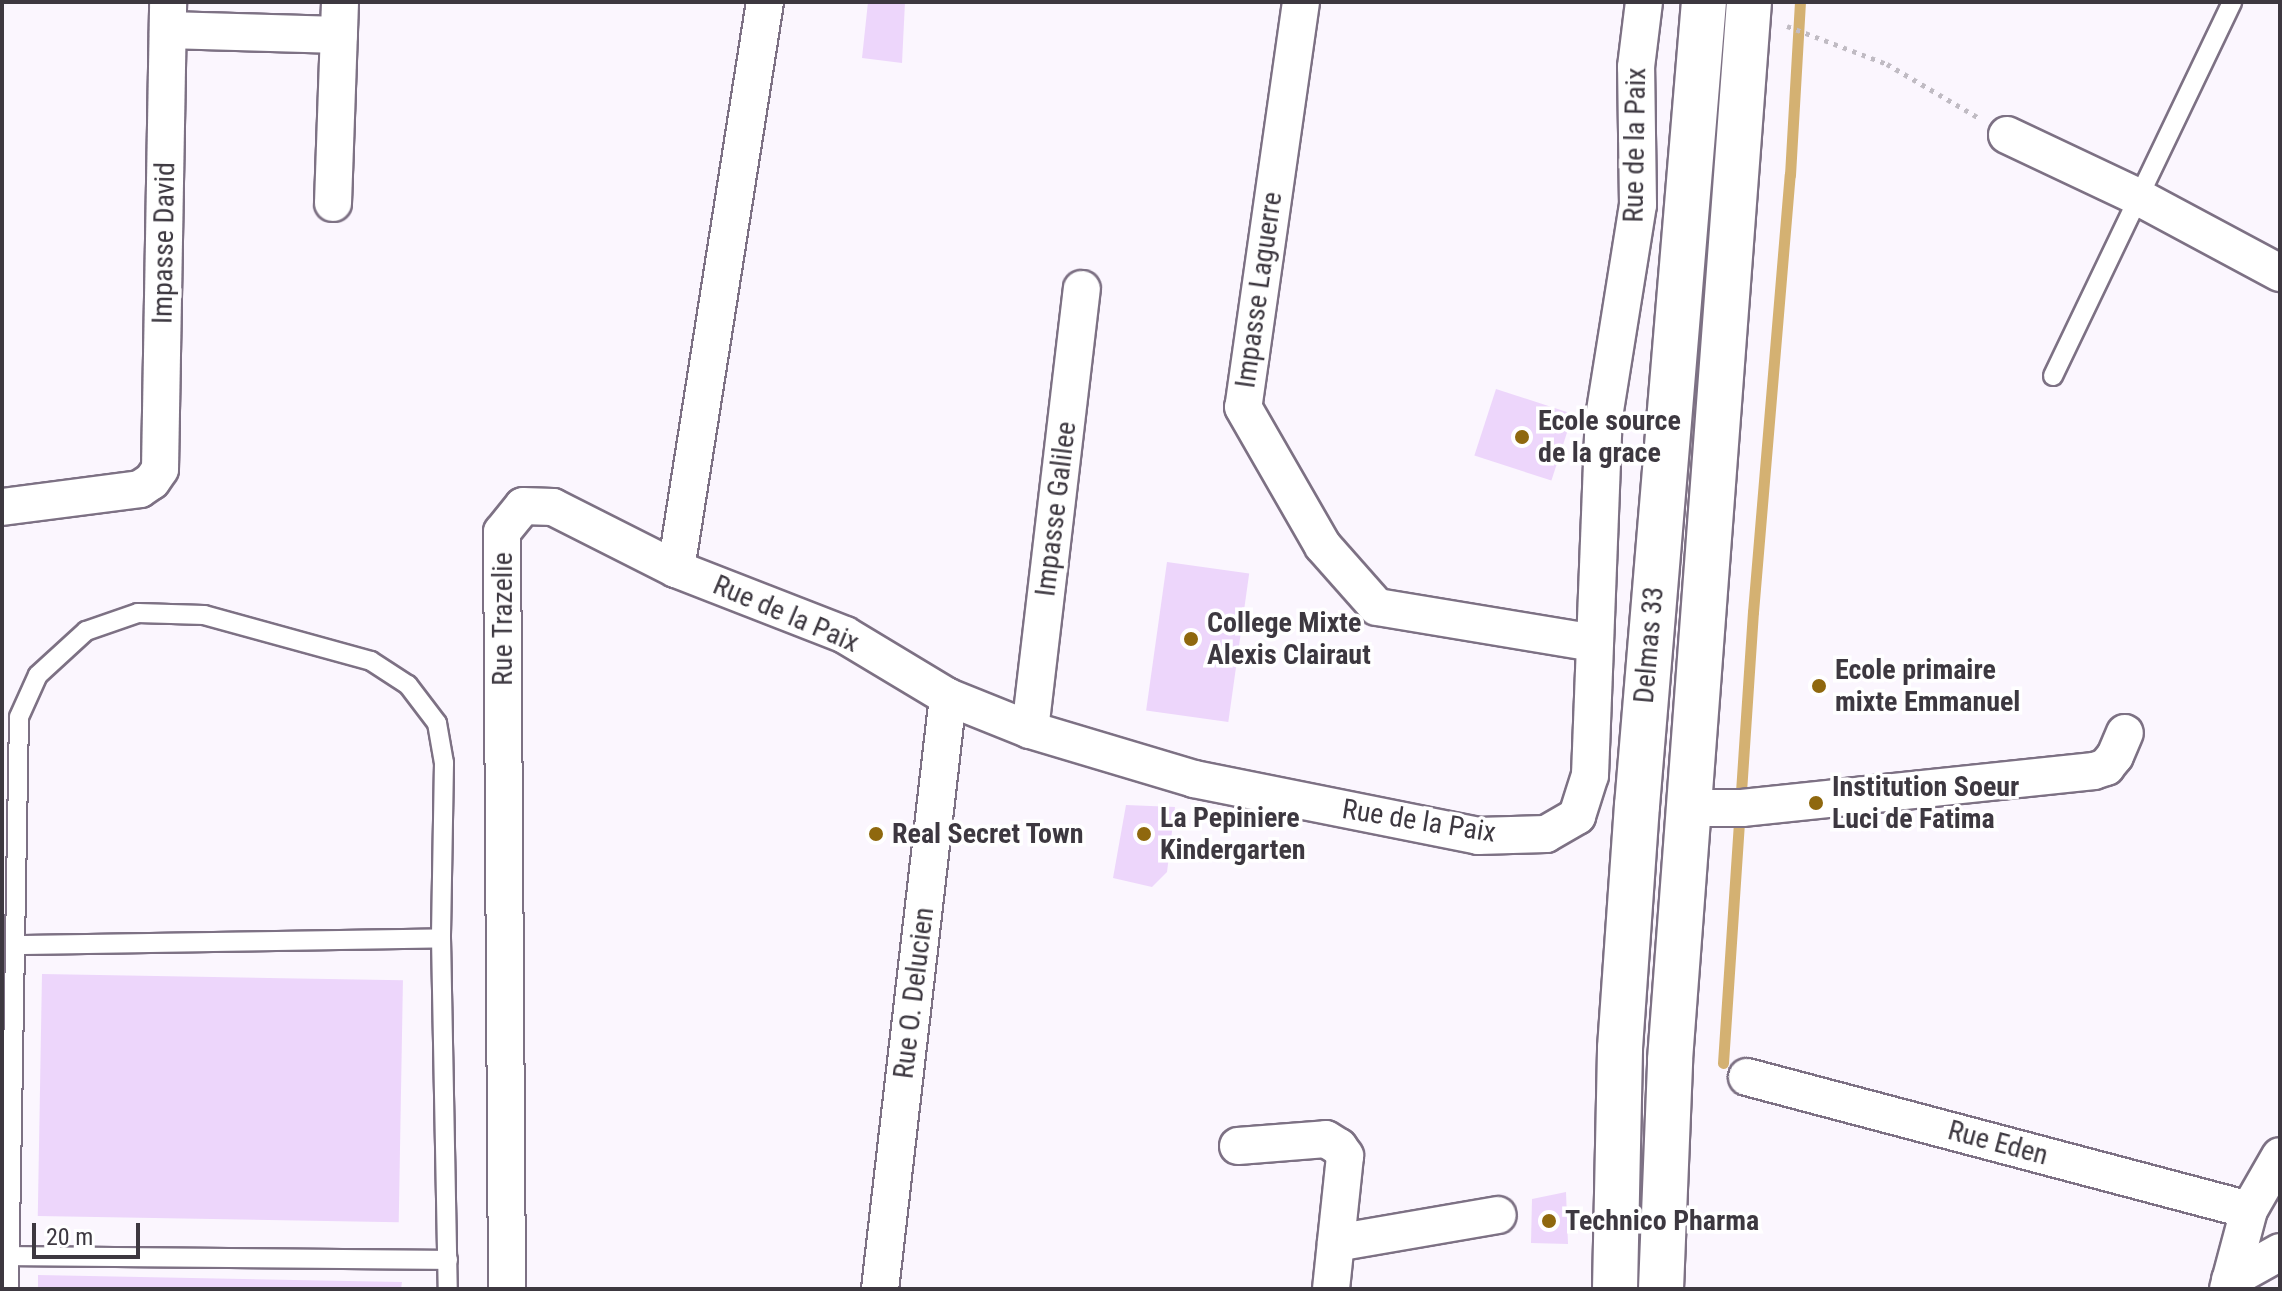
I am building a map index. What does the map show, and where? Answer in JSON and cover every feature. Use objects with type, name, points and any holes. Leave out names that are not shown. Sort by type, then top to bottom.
[{"type":"main road","name":"Delmas 33","points":[[1615,1289],[1620,1048],[1639,777],[1704,2]]},
{"type":"main road","name":"Delmas 33","points":[[1661,1289],[1670,1060],[1748,7]]},
{"type":"street","points":[[676,569],[765,2]]},
{"type":"street","name":"Impasse Laguerre","points":[[1301,2],[1243,407],[1323,546],[1377,607],[1594,643]]},
{"type":"street","name":"Rue de la Paix","points":[[676,569],[845,635],[948,697],[1030,730],[1194,779],[1478,836],[1546,834],[1577,816],[1590,775],[1604,417],[1638,205],[1636,67],[1644,2]]},
{"type":"street","points":[[168,16],[339,18],[333,203]]},
{"type":"street","name":"Impasse David","points":[[2,507],[140,489],[152,481],[160,469],[168,16]]},
{"type":"street","points":[[2007,135],[2140,198],[2280,273]]},
{"type":"street","name":"Impasse Galilee","points":[[1030,730],[1082,289]]},
{"type":"street","name":"Rue Trazelie","points":[[507,1289],[502,532],[523,506],[553,507],[676,569]]},
{"type":"street","name":"Rue O. Delucien","points":[[880,1289],[948,697]]},
{"type":"street","points":[[1691,808],[1742,808],[2094,771],[2106,767],[2115,756],[2125,733]]},
{"type":"street","name":"Rue Eden","points":[[1747,1077],[2249,1210]]},
{"type":"street","points":[[1238,1146],[1326,1139],[1339,1147],[1345,1156],[1331,1289]]},
{"type":"street","points":[[2229,1284],[2249,1210],[2280,1156]]},
{"type":"street","points":[[1336,1243],[1498,1215]]},
{"type":"street","points":[[2229,1284],[2280,1252]]},
{"type":"lane","points":[[2053,376],[2232,2]]},
{"type":"lane","points":[[9,1289],[19,717],[38,675],[86,631],[138,613],[204,615],[371,661],[408,685],[437,723],[444,763],[441,938],[448,1289]]},
{"type":"lane","points":[[17,945],[441,938]]},
{"type":"lane","points":[[10,1256],[448,1260]]},
{"type":"path","points":[[1748,7],[1887,64],[2007,135]]},
{"type":"building","points":[[868,2],[905,2],[902,63],[862,58]]},
{"type":"building","points":[[1496,389],[1573,414],[1551,481],[1474,456]]},
{"type":"building","points":[[1167,562],[1249,574],[1228,722],[1146,711]]},
{"type":"building","points":[[1126,805],[1175,807],[1167,872],[1152,887],[1113,878]]},
{"type":"building","points":[[42,974],[403,980],[399,1222],[38,1216]]},
{"type":"building","name":"Technico Pharma","points":[[1566,1192],[1568,1244],[1531,1243],[1532,1199]]},
{"type":"building","points":[[38,1275],[402,1282],[401,1289],[38,1289]]},
{"type":"waterway","points":[[1723,1063],[1753,612],[1790,175],[1800,2]]},
{"type":"place","name":"Ecole source de la grace","points":[[1522,437]]},
{"type":"place","name":"College Mixte Alexis Clairaut","points":[[1191,639]]},
{"type":"place","name":"Ecole primaire mixte Emmanuel","points":[[1819,686]]},
{"type":"place","name":"Institution Soeur Luci de Fatima","points":[[1816,803]]},
{"type":"place","name":"Real Secret Town","points":[[876,834]]},
{"type":"place","name":"La Pepiniere Kindergarten","points":[[1144,834]]},
{"type":"place","name":"Technico Pharma","points":[[1549,1221]]}]
